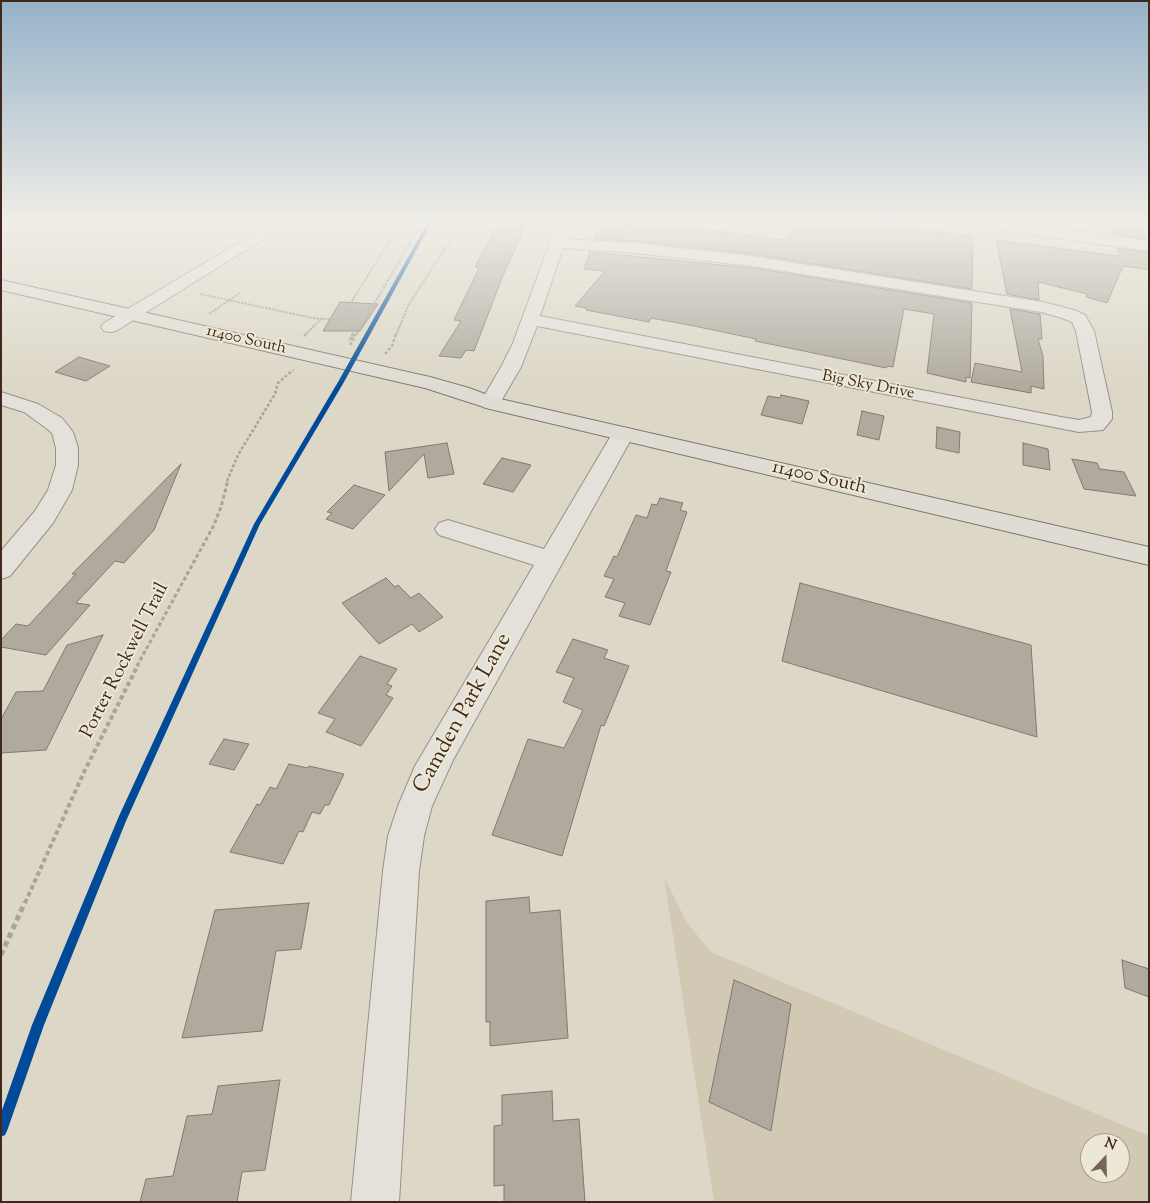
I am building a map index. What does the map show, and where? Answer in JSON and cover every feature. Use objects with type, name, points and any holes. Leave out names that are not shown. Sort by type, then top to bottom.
[{"type":"main road","name":"11400 South","points":[[1,285],[430,383],[462,392],[490,403],[1149,556]]},
{"type":"main road","name":"11400 South","points":[[1,302],[110,327],[276,375]]},
{"type":"main road","name":"11400 South","points":[[375,390],[434,402],[490,403]]},
{"type":"street","points":[[110,327],[195,276]]},
{"type":"street","points":[[490,403],[511,367],[531,320],[545,276]]},
{"type":"street","name":"Big Sky Drive","points":[[531,320],[1061,423],[1079,426],[1094,425],[1101,419],[1102,412],[1085,331],[1079,319],[1042,307],[847,276]]},
{"type":"street","points":[[1,398],[31,408],[54,423],[62,432],[67,448],[67,465],[60,490],[44,517],[1,569]]},
{"type":"street","name":"Camden Park Lane","points":[[375,1202],[401,871],[406,836],[427,777],[623,434]]},
{"type":"street","points":[[448,530],[550,560]]},
{"type":"path","points":[[200,294],[322,319],[340,320],[367,276]]},
{"type":"path","points":[[349,348],[356,332],[390,276]]},
{"type":"path","points":[[385,355],[392,346],[409,304],[427,276]]},
{"type":"path","points":[[206,316],[240,294]]},
{"type":"path","points":[[302,338],[322,319]]},
{"type":"path","name":"Porter Rockwell Trail","points":[[1,955],[84,772],[134,671],[214,525],[235,461],[275,394],[276,375]]},
{"type":"shaded area","points":[[664,877],[686,921],[711,952],[1149,1136],[1149,1202],[714,1202]]},
{"type":"building","points":[[475,276],[503,276],[474,351],[466,350],[461,358],[439,356],[461,321],[454,320]]},
{"type":"building","points":[[601,276],[803,276],[972,303],[970,378],[966,377],[966,382],[927,373],[934,314],[904,309],[893,367],[887,366],[886,368],[755,341],[756,339],[694,326],[651,318],[649,322],[586,310],[587,308],[575,306]]},
{"type":"building","points":[[891,276],[972,276],[972,289]]},
{"type":"building","points":[[1003,276],[1119,276],[1107,303],[1086,297],[1087,294],[1038,282],[1039,300],[1007,294]]},
{"type":"building","points":[[340,302],[378,304],[360,331],[323,331]]},
{"type":"building","points":[[1010,309],[1040,314],[1042,339],[1038,339],[1043,356],[1044,389],[1031,386],[1031,393],[971,382],[975,363],[1022,372]]},
{"type":"building","points":[[79,357],[110,366],[86,381],[55,372]]},
{"type":"building","points":[[781,395],[809,401],[802,424],[761,415],[768,396],[780,398]]},
{"type":"building","points":[[862,411],[884,416],[879,440],[857,435]]},
{"type":"building","points":[[937,427],[960,432],[959,453],[936,448]]},
{"type":"building","points":[[447,443],[454,474],[428,478],[424,454],[389,491],[385,452]]},
{"type":"building","points":[[1023,443],[1048,449],[1050,470],[1023,465]]},
{"type":"building","points":[[502,458],[531,465],[513,492],[483,484]]},
{"type":"building","points":[[1072,459],[1097,463],[1100,469],[1124,472],[1136,496],[1084,489]]},
{"type":"building","points":[[181,464],[154,530],[124,563],[115,561],[76,603],[90,605],[46,655],[1,647],[1,640],[16,624],[28,626],[76,574],[72,574]]},
{"type":"building","points":[[354,485],[385,495],[353,529],[326,519],[332,513],[327,512]]},
{"type":"building","points":[[660,498],[683,503],[680,510],[687,512],[666,571],[671,572],[650,625],[619,616],[625,603],[605,597],[614,579],[604,576],[614,556],[617,557],[636,515],[647,518],[652,504],[657,505]]},
{"type":"building","points":[[386,578],[395,587],[398,585],[411,598],[419,593],[443,617],[419,632],[412,624],[379,644],[342,603]]},
{"type":"building","points":[[800,583],[1031,645],[1037,737],[782,661]]},
{"type":"building","points":[[103,635],[46,750],[1,753],[1,719],[16,692],[43,691],[67,645]]},
{"type":"building","points":[[573,639],[608,650],[604,658],[629,666],[604,726],[601,725],[562,856],[492,835],[528,739],[564,748],[583,710],[563,702],[574,678],[556,672]]},
{"type":"building","points":[[360,656],[397,669],[387,684],[392,686],[386,695],[393,698],[361,746],[326,732],[335,719],[318,713]]},
{"type":"building","points":[[224,739],[249,744],[234,770],[209,764]]},
{"type":"building","points":[[289,764],[308,768],[309,766],[344,774],[329,805],[325,805],[320,814],[312,812],[303,832],[299,831],[283,864],[230,852],[257,804],[260,805],[270,787],[276,789]]},
{"type":"building","points":[[529,897],[530,913],[560,910],[568,1038],[490,1046],[490,1022],[486,1022],[486,901]]},
{"type":"building","points":[[309,903],[301,949],[276,951],[262,1031],[182,1038],[215,910]]},
{"type":"building","points":[[1122,960],[1149,969],[1149,997],[1125,988]]},
{"type":"building","points":[[734,980],[791,1004],[771,1131],[709,1102]]},
{"type":"building","points":[[280,1080],[265,1170],[242,1172],[237,1202],[140,1202],[146,1179],[173,1176],[187,1116],[212,1114],[218,1086]]},
{"type":"building","points":[[552,1091],[553,1121],[579,1119],[585,1202],[504,1202],[504,1185],[494,1186],[494,1126],[502,1125],[502,1095]]},
{"type":"transit line","points":[[1,1131],[38,1025],[122,819],[257,524],[341,382],[400,276]]}]
